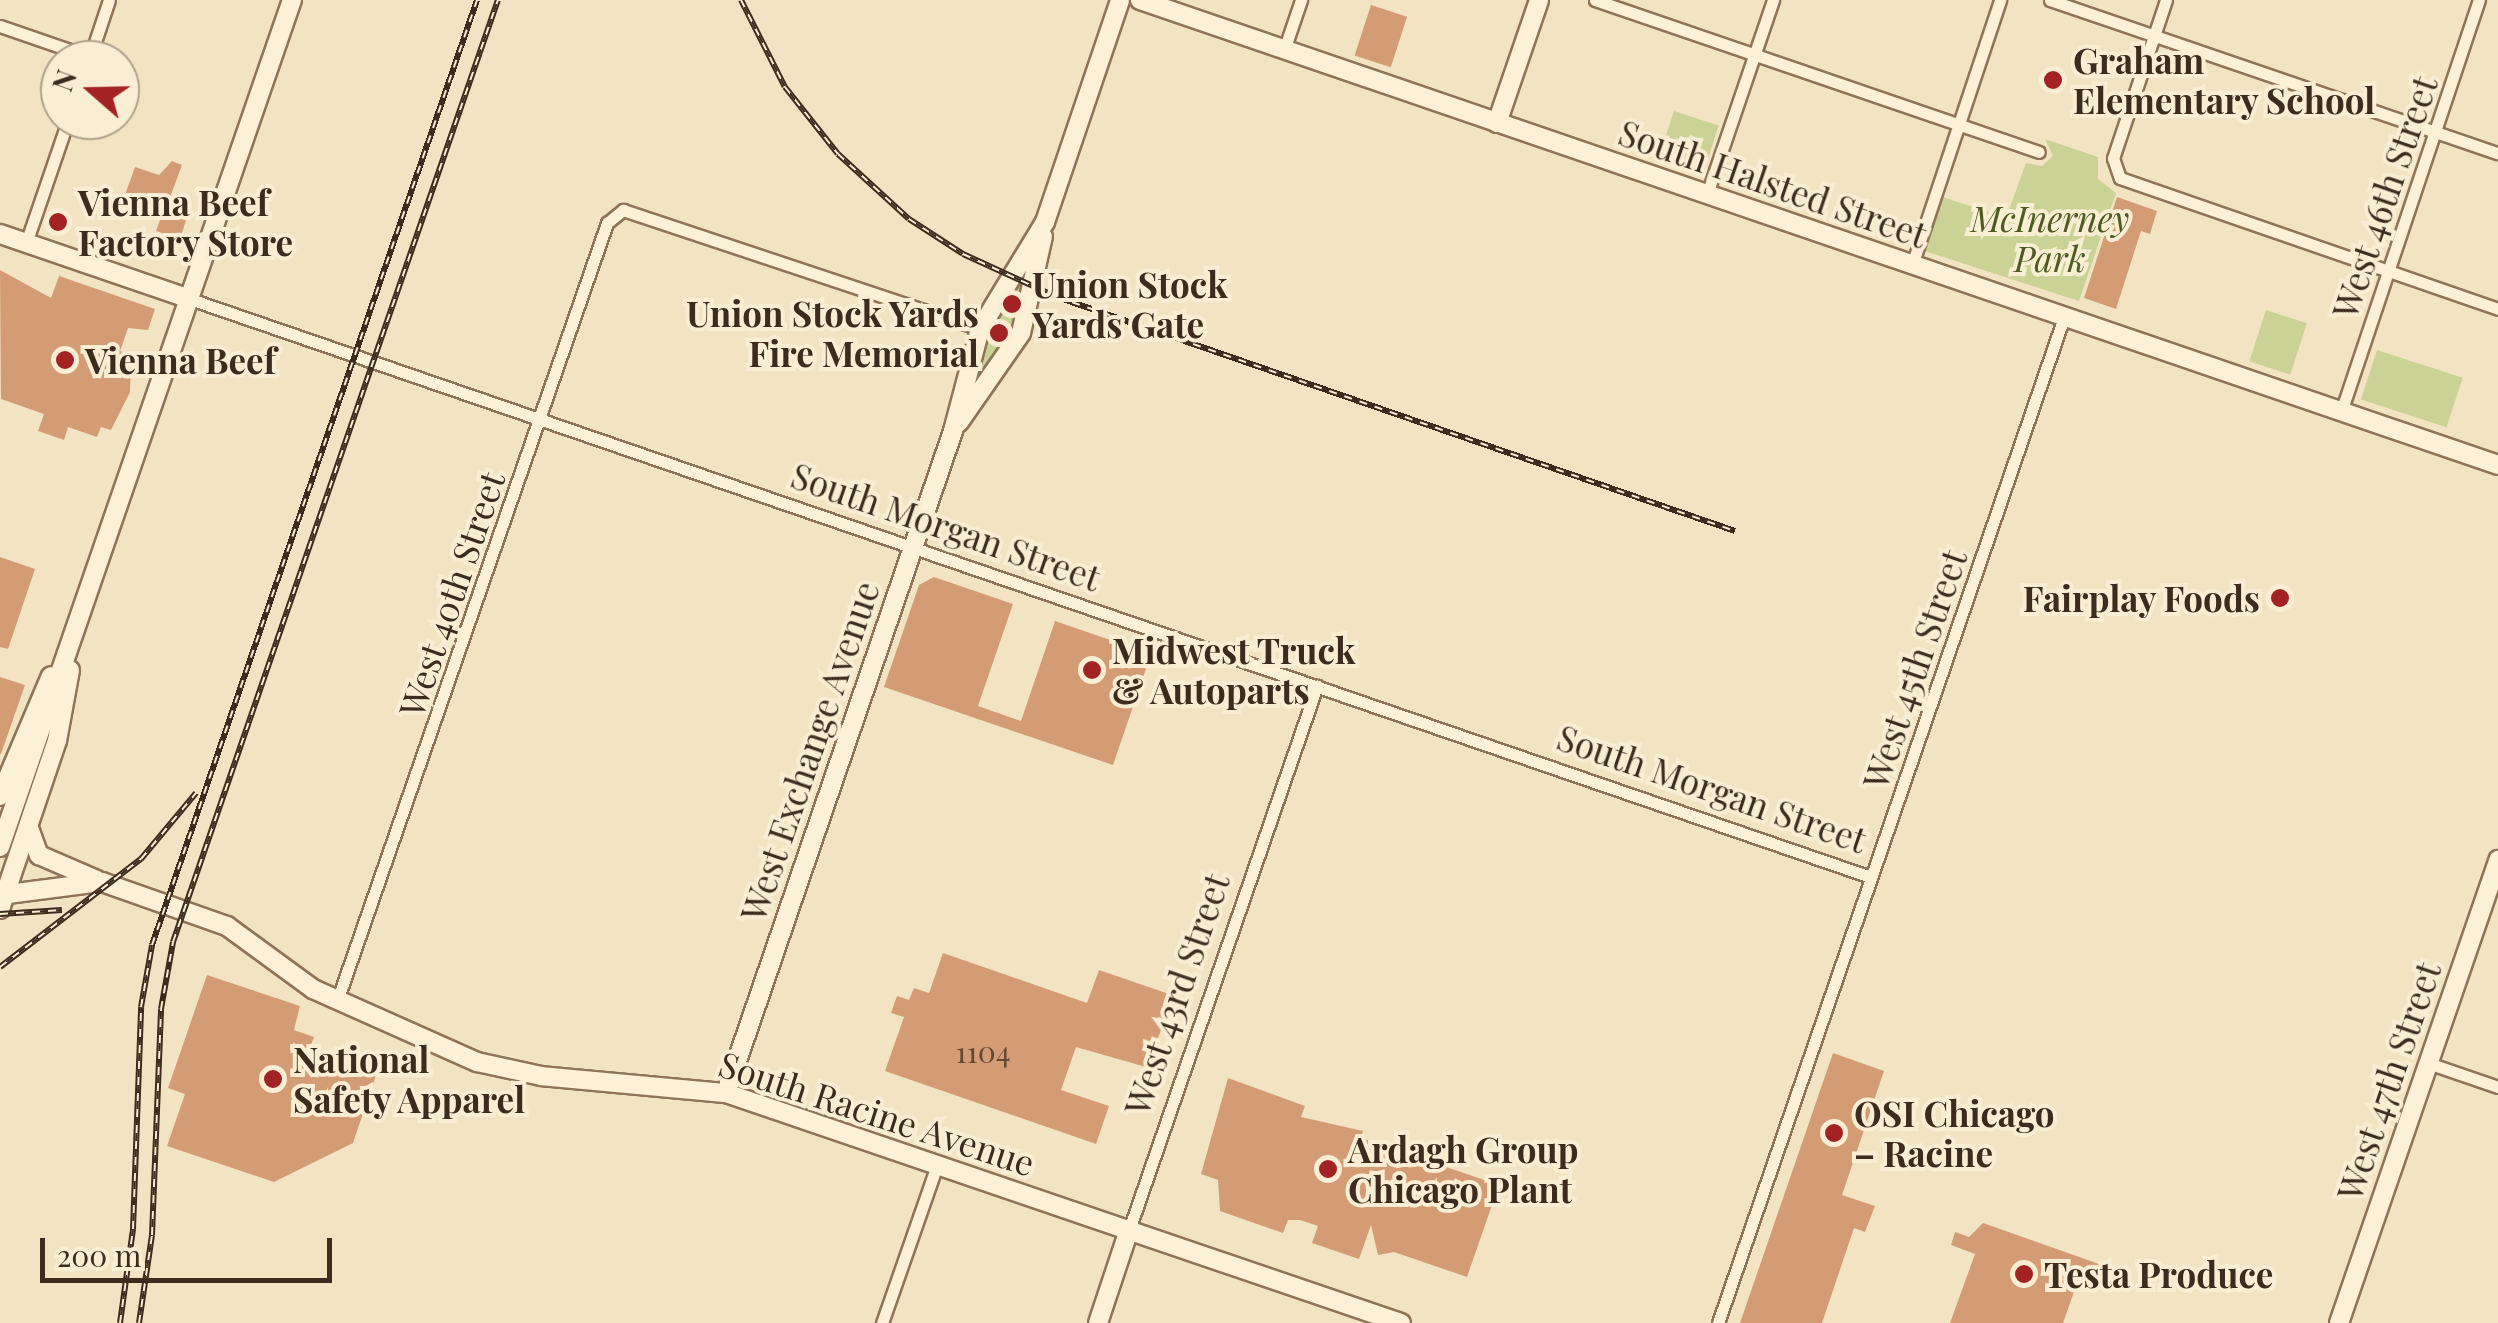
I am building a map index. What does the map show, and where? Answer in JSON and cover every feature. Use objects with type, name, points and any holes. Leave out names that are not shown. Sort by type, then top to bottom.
[{"type":"street","points":[[95,40],[109,0]]},
{"type":"street","points":[[0,847],[292,0]]},
{"type":"street","name":"West Exchange Avenue","points":[[953,430],[1021,333],[1045,222],[1120,0]]},
{"type":"street","name":"South Halsted Street","points":[[1140,0],[2498,465]]},
{"type":"street","points":[[1284,50],[1302,0]]},
{"type":"street","points":[[1497,123],[1539,0]]},
{"type":"street","points":[[1595,0],[2039,152]]},
{"type":"street","points":[[1707,194],[1773,0]]},
{"type":"street","points":[[1912,265],[2000,0]]},
{"type":"street","points":[[2050,0],[2498,154]]},
{"type":"street","points":[[2166,0],[2113,158],[2116,174],[2498,309]]},
{"type":"street","name":"West 46th Street","points":[[2341,412],[2479,0]]},
{"type":"street","points":[[0,26],[40,40]]},
{"type":"street","points":[[26,243],[61,140]]},
{"type":"street","name":"West 40th Street","points":[[336,1001],[607,223],[623,210],[980,329]]},
{"type":"street","name":"West Exchange Avenue","points":[[726,1093],[953,430],[980,329],[1045,222]]},
{"type":"street","name":"South Morgan Street","points":[[0,234],[1872,877]]},
{"type":"street","name":"West 45th Street","points":[[1718,1323],[2064,316]]},
{"type":"street","points":[[0,796],[84,608]]},
{"type":"street","points":[[1,900],[64,714],[84,608]]},
{"type":"street","name":"West 43rd Street","points":[[1098,1323],[1317,686]]},
{"type":"street","points":[[29,824],[39,855],[102,882]]},
{"type":"street","name":"West 47th Street","points":[[2339,1323],[2498,860]]},
{"type":"street","name":"South Racine Avenue","points":[[1,900],[102,882],[227,926],[336,1001],[510,1071],[726,1093],[1400,1323]]},
{"type":"street","points":[[2428,1064],[2498,1088]]},
{"type":"street","points":[[882,1323],[937,1166]]},
{"type":"green space","points":[[1674,111],[1719,126],[1703,174],[1658,160]]},
{"type":"green space","name":"McInerney Park","points":[[2045,139],[2098,157],[2098,179],[2116,193],[2079,301],[1925,251],[1943,197],[2006,218],[2026,163],[2042,166],[2053,156]]},
{"type":"green space","points":[[1028,261],[1016,327],[970,391],[983,337]]},
{"type":"green space","points":[[2266,310],[2307,323],[2290,375],[2249,361]]},
{"type":"green space","points":[[2377,350],[2463,378],[2447,427],[2361,399]]},
{"type":"building","points":[[1371,5],[1407,17],[1391,67],[1355,55]]},
{"type":"building","points":[[172,161],[182,165],[169,200],[190,208],[180,239],[156,231],[160,220],[121,206],[135,167],[159,175]]},
{"type":"building","name":"Graham Elementary School","points":[[2117,197],[2157,211],[2150,234],[2141,231],[2116,309],[2084,298]]},
{"type":"building","name":"Vienna Beef","points":[[0,270],[51,298],[59,276],[155,309],[148,330],[128,328],[120,351],[131,355],[130,392],[111,430],[101,427],[97,437],[68,427],[64,440],[38,431],[44,414],[1,399]]},
{"type":"building","points":[[0,557],[35,569],[8,649],[0,647]]},
{"type":"building","name":"Midwest Truck & Autoparts","points":[[934,577],[1013,604],[978,706],[1021,721],[1055,621],[1151,654],[1113,765],[884,687],[919,585]]},
{"type":"building","points":[[0,677],[25,685],[1,754],[0,754]]},
{"type":"building","points":[[943,953],[1087,1003],[1099,970],[1175,996],[1146,1067],[1076,1047],[1061,1090],[1109,1106],[1096,1144],[885,1071],[904,1017],[891,1013],[897,996],[909,1000],[914,988],[929,993]]},
{"type":"building","name":"National Safety Apparel","points":[[207,975],[300,1006],[294,1030],[314,1037],[310,1047],[378,1069],[353,1143],[274,1182],[167,1146],[185,1094],[168,1088]]},
{"type":"building","name":"OSI Chicago – Racine","points":[[1833,1053],[1884,1071],[1842,1195],[1875,1206],[1865,1232],[1854,1228],[1822,1323],[1740,1323]]},
{"type":"building","name":"Ardagh Group Chicago Plant","points":[[1228,1078],[1305,1106],[1301,1117],[1363,1131],[1361,1138],[1499,1185],[1467,1277],[1394,1252],[1378,1255],[1371,1225],[1359,1259],[1312,1243],[1318,1226],[1288,1220],[1283,1233],[1220,1211],[1218,1180],[1201,1174]]},
{"type":"building","name":"Testa Produce","points":[[1983,1223],[2099,1264],[2095,1276],[2081,1272],[2063,1323],[1950,1323],[1975,1254],[1951,1245],[1955,1232],[1969,1237]]},
{"type":"railway","points":[[120,1323],[133,1229],[141,1007],[152,945],[477,0]]},
{"type":"railway","points":[[139,1323],[152,1235],[161,1009],[173,942],[498,0]]},
{"type":"railway","points":[[741,0],[785,87],[838,154],[909,219],[963,254],[1057,297],[1735,531]]},
{"type":"railway","points":[[0,967],[141,859],[196,793]]},
{"type":"railway","points":[[0,914],[62,910]]},
{"type":"place","name":"Graham Elementary School","points":[[2053,80]]},
{"type":"place","name":"Vienna Beef Factory Store","points":[[58,222]]},
{"type":"place","name":"Union Stock Yards Gate","points":[[1012,304]]},
{"type":"place","name":"Union Stock Yards Fire Memorial","points":[[999,333]]},
{"type":"place","name":"Vienna Beef","points":[[65,360]]},
{"type":"place","name":"Fairplay Foods","points":[[2280,598]]},
{"type":"place","name":"Midwest Truck & Autoparts","points":[[1092,670]]},
{"type":"place","name":"National Safety Apparel","points":[[273,1079]]},
{"type":"place","name":"OSI Chicago – Racine","points":[[1834,1133]]},
{"type":"place","name":"Ardagh Group Chicago Plant","points":[[1328,1169]]},
{"type":"place","name":"Testa Produce","points":[[2024,1274]]}]
